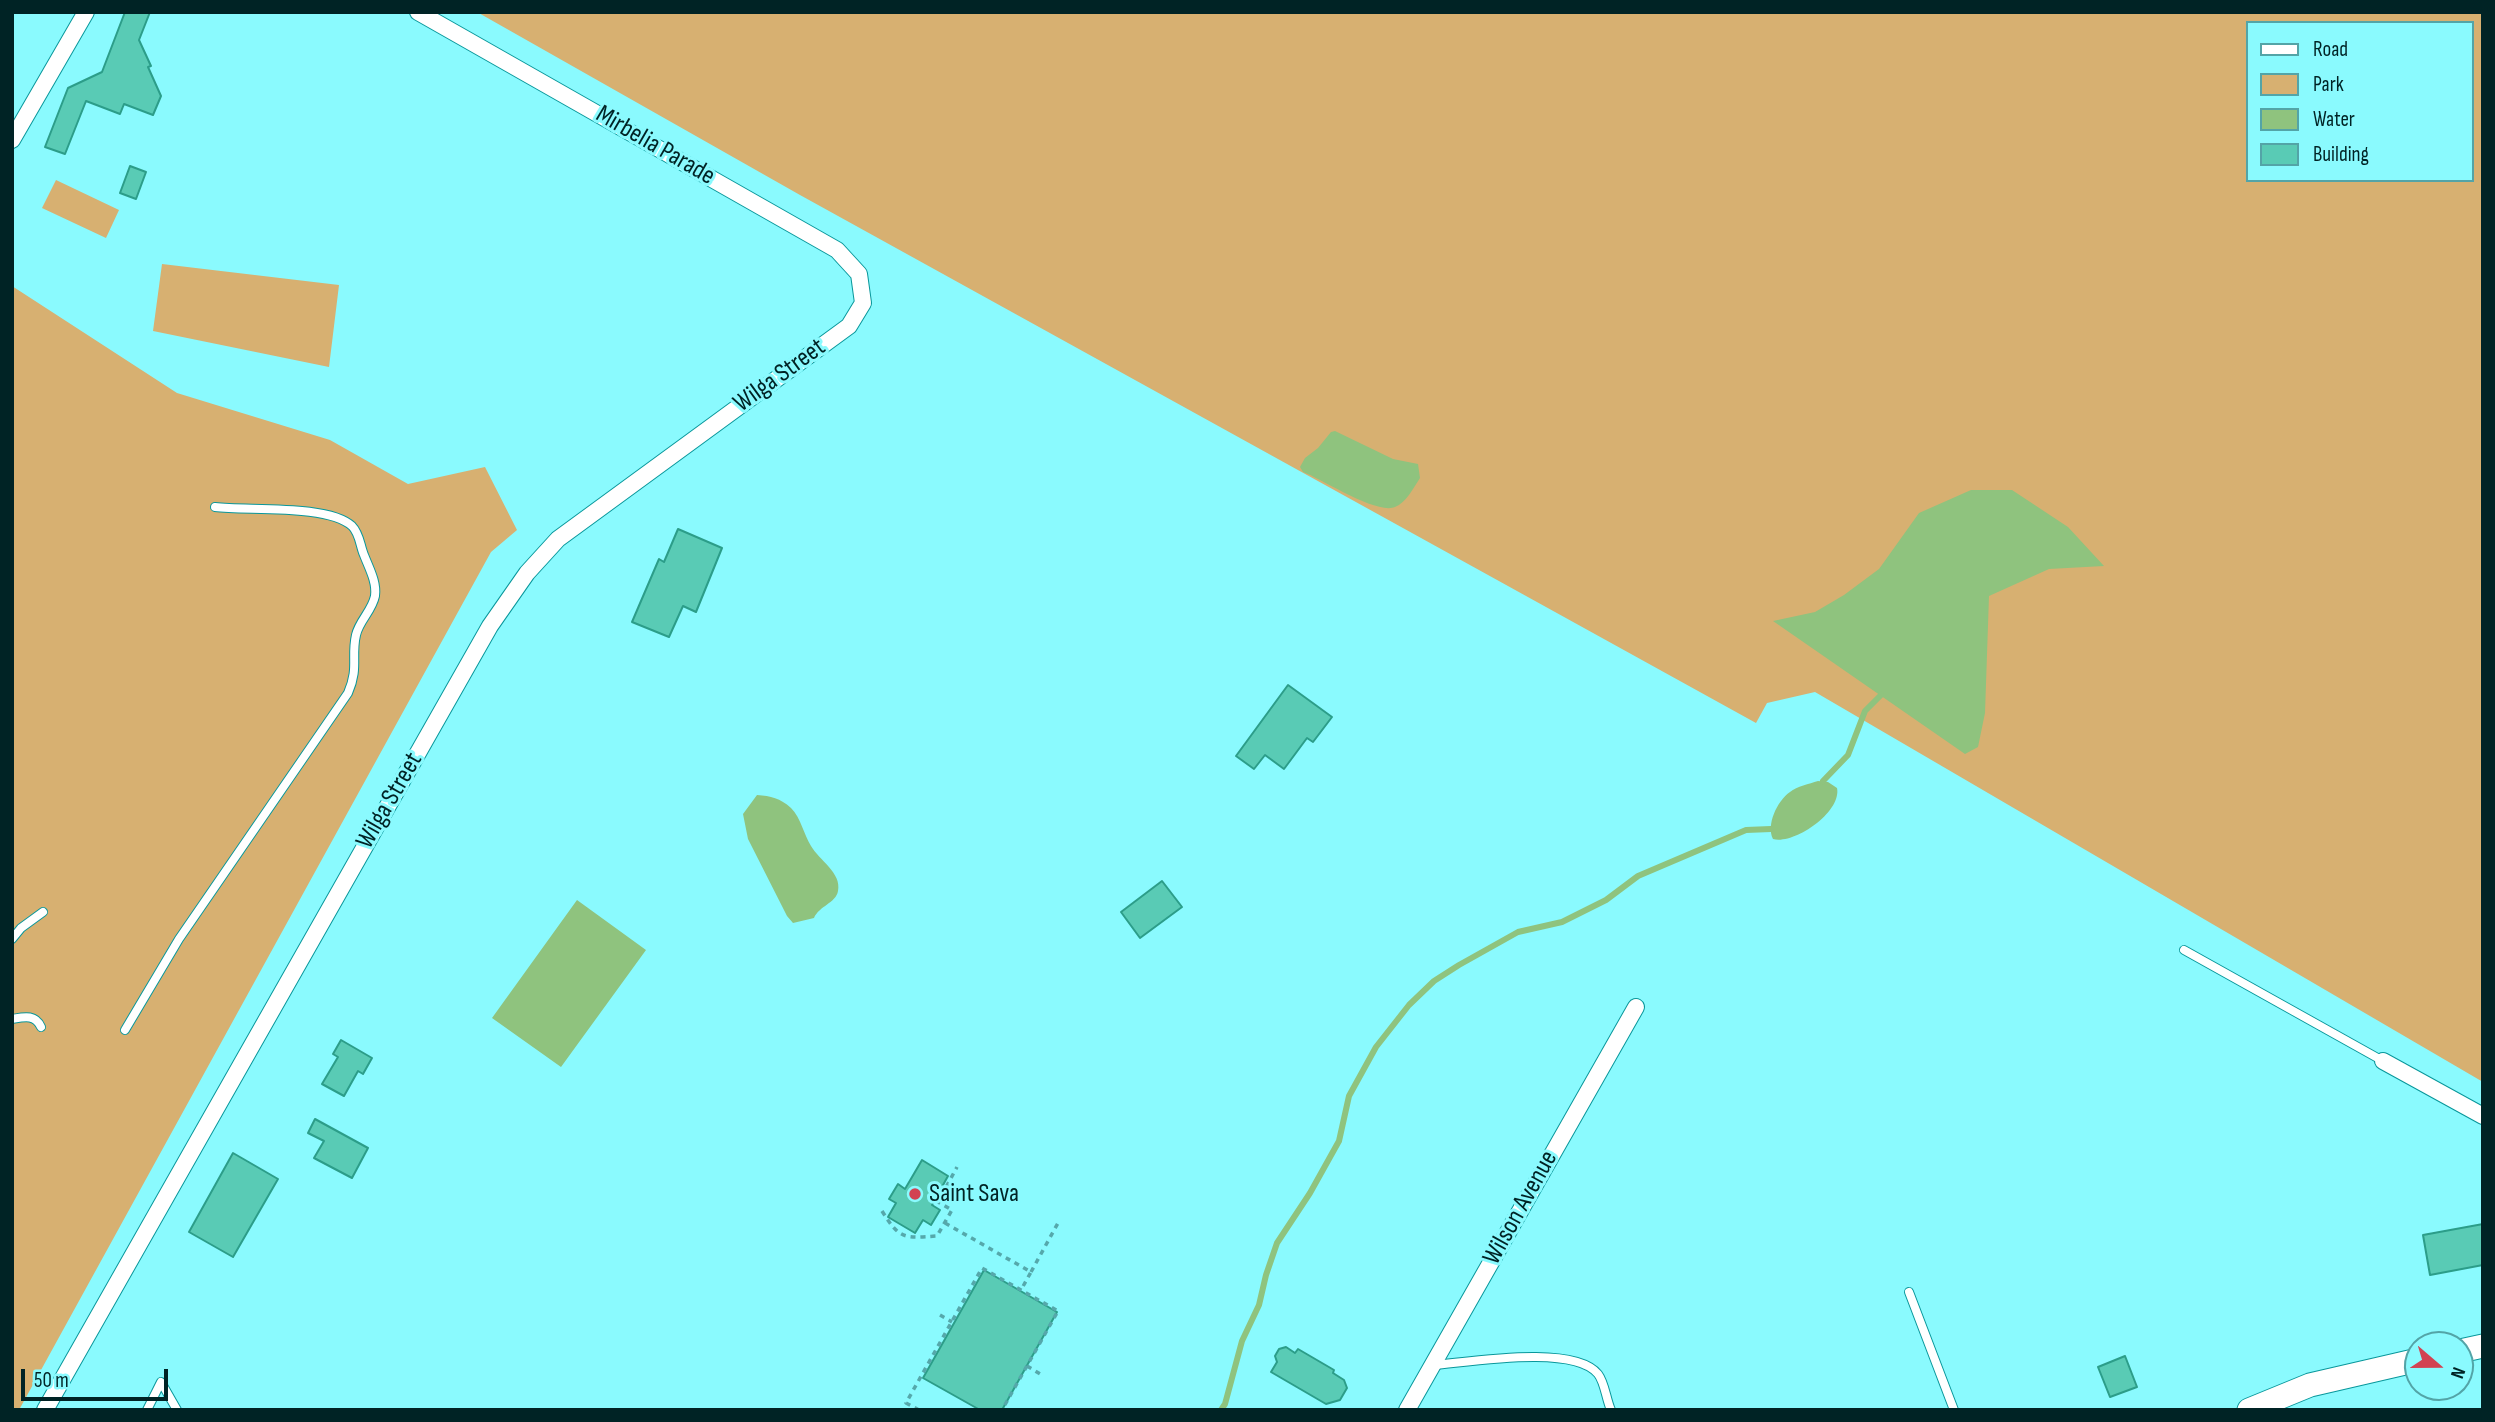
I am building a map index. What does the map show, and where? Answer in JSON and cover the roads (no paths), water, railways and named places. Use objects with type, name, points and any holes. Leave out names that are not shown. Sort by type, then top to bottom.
[{"type":"main road","points":[[2249,1410],[2310,1385],[2404,1363]]},
{"type":"street","points":[[12,140],[86,12]]},
{"type":"street","name":"Mirbelia Parade","points":[[418,12],[837,250],[859,274],[863,303]]},
{"type":"street","name":"Wilga Street","points":[[45,1410],[490,626],[527,573],[558,539],[849,326],[863,303]]},
{"type":"street","name":"Wilson Avenue","points":[[1407,1410],[1636,1007]]},
{"type":"street","points":[[2383,1060],[2483,1116]]},
{"type":"lane","points":[[125,1030],[179,939],[348,693],[356,666],[356,634],[375,597],[375,584],[358,535],[352,526],[341,519],[311,512],[215,507]]},
{"type":"lane","points":[[12,939],[43,912]]},
{"type":"lane","points":[[2184,950],[2383,1060]]},
{"type":"lane","points":[[12,1019],[30,1017],[36,1019],[41,1027]]},
{"type":"lane","points":[[1909,1292],[1954,1410]]},
{"type":"lane","points":[[1433,1365],[1529,1356],[1556,1357],[1584,1363],[1599,1375],[1611,1410]]},
{"type":"lane","points":[[147,1410],[161,1382],[177,1410]]},
{"type":"water","points":[[1335,431],[1393,459],[1418,464],[1420,478],[1403,502],[1395,507],[1376,506],[1303,472],[1300,467],[1305,458]]},
{"type":"water","points":[[1971,490],[2012,490],[2068,527],[2104,566],[2049,569],[1989,596],[1985,713],[1978,747],[1965,754],[1773,621],[1815,612],[1844,595],[1879,569],[1919,513]]},
{"type":"water","points":[[1818,781],[1828,782],[1837,788],[1837,797],[1832,807],[1815,825],[1804,832],[1782,840],[1773,839],[1772,820],[1781,801],[1796,788]]},
{"type":"water","points":[[757,795],[775,798],[791,808],[811,846],[837,878],[837,895],[814,918],[793,923],[787,916],[748,839],[743,814]]},
{"type":"water","points":[[577,900],[646,950],[561,1067],[492,1018]]},
{"type":"waterway","points":[[1823,781],[1848,755],[1865,711],[1881,695]]},
{"type":"waterway","points":[[1221,1410],[1242,1341],[1259,1305],[1277,1243],[1310,1193],[1339,1141],[1349,1096],[1376,1047],[1409,1005],[1434,981],[1518,932],[1562,922],[1606,900],[1638,876],[1746,830],[1771,829]]},
{"type":"place","name":"Saint Sava","points":[[915,1194]]}]
